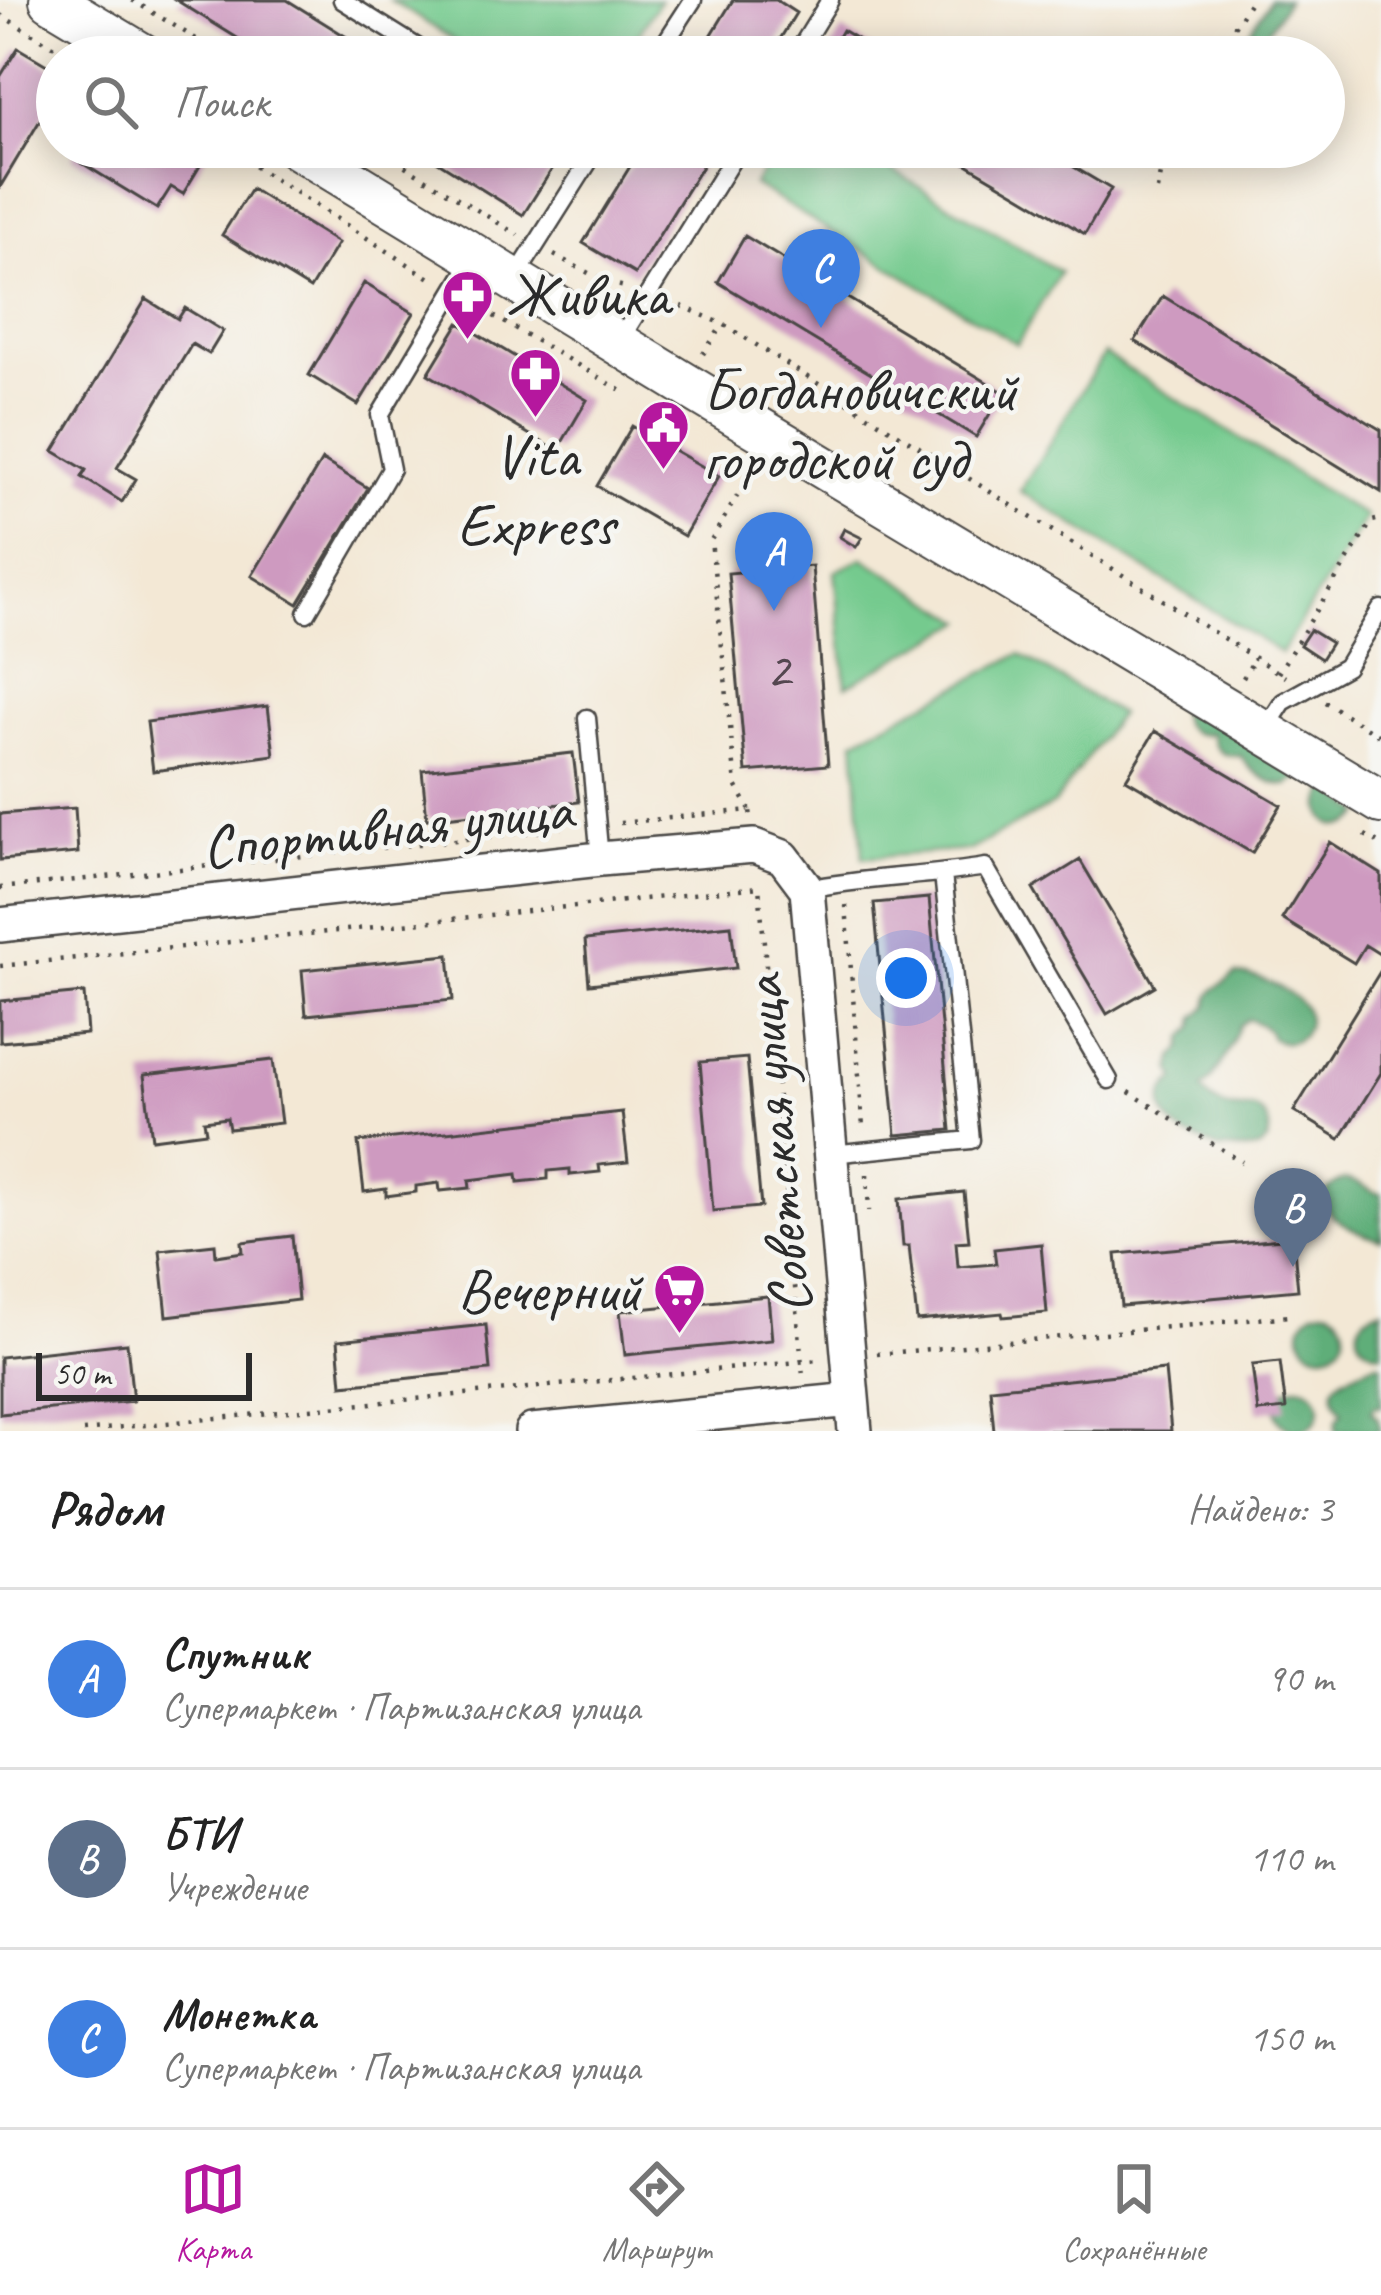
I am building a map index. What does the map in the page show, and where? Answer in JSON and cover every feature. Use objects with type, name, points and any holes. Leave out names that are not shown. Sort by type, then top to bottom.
[{"type":"street","points":[[51,0],[111,36]]},
{"type":"street","points":[[331,168],[476,255],[525,262],[618,343],[1381,802]]},
{"type":"street","name":"Спортивная улица","points":[[0,926],[600,859],[754,846],[783,857]]},
{"type":"street","name":"Советская улица","points":[[783,857],[807,889],[854,1416]]},
{"type":"street","points":[[532,1431],[805,1405],[854,1416]]},
{"type":"lane","points":[[342,0],[399,36]]},
{"type":"lane","points":[[669,36],[692,0]]},
{"type":"lane","points":[[808,36],[830,0]]},
{"type":"lane","points":[[525,262],[579,168]]},
{"type":"lane","points":[[618,343],[727,168]]},
{"type":"lane","points":[[307,613],[392,469],[380,415],[476,255]]},
{"type":"lane","points":[[1264,733],[1283,702],[1346,667],[1381,609]]},
{"type":"lane","points":[[587,718],[600,859]]},
{"type":"lane","points":[[807,889],[985,867],[1109,1080]]},
{"type":"lane","points":[[831,1154],[971,1140],[943,874]]},
{"type":"path","points":[[132,0],[191,36]]},
{"type":"path","points":[[1228,36],[1251,0]]},
{"type":"path","points":[[0,15],[36,36]]},
{"type":"path","points":[[402,168],[525,262],[651,292],[723,324],[1381,737]]},
{"type":"path","points":[[1157,190],[1161,168]]},
{"type":"path","points":[[750,810],[736,785],[711,540],[754,468]]},
{"type":"path","points":[[1278,673],[1372,521],[1381,519]]},
{"type":"path","points":[[0,966],[759,887],[805,1405]]},
{"type":"path","points":[[1109,1080],[1242,1162]]},
{"type":"path","points":[[83,1431],[1290,1316]]},
{"type":"green space","points":[[390,0],[660,0],[637,36],[447,36]]},
{"type":"green space","points":[[1270,0],[1287,0],[1264,36],[1247,36]]},
{"type":"green space","points":[[764,168],[889,168],[1060,272],[1017,344],[754,185]]},
{"type":"green space","points":[[1104,354],[1366,517],[1281,653],[1020,491]]},
{"type":"green space","points":[[863,558],[965,621],[846,686],[835,572]]},
{"type":"green space","points":[[1020,654],[1119,714],[1054,804],[970,850],[863,858],[855,740]]},
{"type":"green space","points":[[1181,703],[1302,772],[1287,785],[1261,776],[1241,756],[1221,752],[1211,733],[1197,734],[1186,728]]},
{"type":"green space","points":[[1329,788],[1363,814],[1345,826],[1329,822],[1322,808]]},
{"type":"green space","points":[[1236,974],[1288,992],[1303,1007],[1308,1021],[1300,1037],[1284,1042],[1271,1038],[1263,1026],[1248,1019],[1239,1025],[1224,1059],[1202,1088],[1218,1103],[1253,1108],[1264,1116],[1269,1137],[1251,1150],[1218,1149],[1183,1134],[1169,1120],[1163,1103],[1176,1080],[1174,1058],[1196,1017],[1208,1006],[1216,988]]},
{"type":"green space","points":[[1343,1180],[1381,1194],[1381,1239],[1345,1224],[1326,1208],[1329,1189]]},
{"type":"green space","points":[[1323,1309],[1339,1315],[1345,1331],[1339,1347],[1323,1353],[1307,1347],[1301,1331],[1307,1315]]},
{"type":"green space","points":[[1381,1309],[1381,1353],[1364,1345],[1358,1332],[1364,1318]]},
{"type":"green space","points":[[1381,1363],[1381,1406],[1371,1411],[1380,1431],[1336,1431],[1343,1412],[1333,1392],[1336,1384]]},
{"type":"green space","points":[[1298,1386],[1314,1392],[1320,1408],[1314,1424],[1298,1430],[1282,1424],[1276,1408],[1282,1392]]},
{"type":"building","points":[[176,0],[287,0],[345,36],[234,36]]},
{"type":"building","points":[[733,0],[776,0],[796,13],[782,36],[711,36]]},
{"type":"building","points":[[18,48],[36,59],[36,127],[0,187],[0,77]]},
{"type":"building","points":[[90,168],[199,168],[183,194],[171,187],[157,209]]},
{"type":"building","points":[[448,168],[553,168],[523,215]]},
{"type":"building","points":[[629,168],[701,168],[635,274],[583,243]]},
{"type":"building","points":[[973,168],[1076,168],[1111,189],[1085,234]]},
{"type":"building","points":[[251,189],[338,243],[310,289],[222,235]]},
{"type":"building","points":[[745,236],[1003,392],[976,437],[718,282]]},
{"type":"building","points":[[364,283],[414,313],[358,405],[309,375]]},
{"type":"building","points":[[1163,296],[1381,430],[1381,492],[1135,341]]},
{"type":"building","points":[[146,299],[178,319],[185,308],[223,331],[209,354],[192,344],[117,468],[136,479],[122,502],[82,477],[86,470],[54,451]]},
{"type":"building","points":[[459,323],[587,400],[557,451],[428,374]]},
{"type":"building","points":[[632,426],[719,476],[684,536],[597,486]]},
{"type":"building","points":[[322,460],[368,488],[298,604],[252,576]]},
{"type":"building","points":[[844,529],[862,538],[856,547],[840,537]]},
{"type":"building","points":[[812,566],[828,765],[746,772],[728,573]]},
{"type":"building","points":[[1310,630],[1331,643],[1321,659],[1300,645]]},
{"type":"building","points":[[268,706],[274,755],[153,771],[147,722]]},
{"type":"building","points":[[1155,731],[1281,805],[1252,853],[1126,779]]},
{"type":"building","points":[[573,753],[579,802],[427,819],[422,770]]},
{"type":"building","points":[[75,808],[78,853],[0,860],[0,814]]},
{"type":"building","points":[[1330,842],[1381,874],[1381,955],[1365,945],[1354,963],[1282,919]]},
{"type":"building","points":[[1080,860],[1155,986],[1107,1014],[1033,889]]},
{"type":"building","points":[[929,898],[951,1130],[896,1135],[874,903]]},
{"type":"building","points":[[731,925],[736,968],[589,984],[585,940]]},
{"type":"building","points":[[449,955],[453,1000],[306,1015],[302,970]]},
{"type":"building","points":[[1381,970],[1381,1073],[1340,1139],[1294,1111]]},
{"type":"building","points":[[84,993],[87,1034],[0,1042],[0,1001]]},
{"type":"building","points":[[747,1058],[761,1207],[713,1211],[700,1062]]},
{"type":"building","points":[[273,1060],[281,1123],[229,1129],[227,1118],[204,1121],[206,1132],[152,1139],[144,1075]]},
{"type":"building","points":[[622,1112],[628,1162],[599,1165],[600,1172],[548,1171],[548,1179],[518,1182],[517,1174],[469,1180],[470,1188],[440,1191],[439,1183],[386,1196],[386,1189],[364,1192],[358,1142]]},
{"type":"building","points":[[964,1192],[969,1241],[956,1242],[958,1267],[996,1264],[994,1249],[1041,1244],[1047,1313],[917,1321],[899,1199]]},
{"type":"building","points":[[292,1236],[298,1300],[167,1316],[160,1250],[215,1244],[216,1256],[243,1252],[242,1242]]},
{"type":"building","points":[[1293,1238],[1298,1290],[1121,1306],[1116,1254]]},
{"type":"building","points":[[768,1296],[772,1340],[625,1355],[620,1311]]},
{"type":"building","points":[[486,1325],[490,1370],[342,1385],[338,1340]]},
{"type":"building","points":[[127,1343],[133,1401],[0,1414],[0,1357]]},
{"type":"building","points":[[1280,1362],[1286,1409],[1258,1412],[1252,1365]]},
{"type":"building","points":[[1165,1370],[1171,1431],[994,1431],[990,1388]]},
{"type":"place","name":"Монетка","points":[[821,328]]},
{"type":"place","name":"Живика","points":[[467,341]]},
{"type":"place","name":"Vita Express","points":[[536,419]]},
{"type":"place","name":"Богдановичский городской суд","points":[[664,471]]},
{"type":"place","name":"Спутник","points":[[774,611]]},
{"type":"place","name":"БТИ","points":[[1293,1267]]},
{"type":"place","name":"Вечерний","points":[[680,1336]]}]
